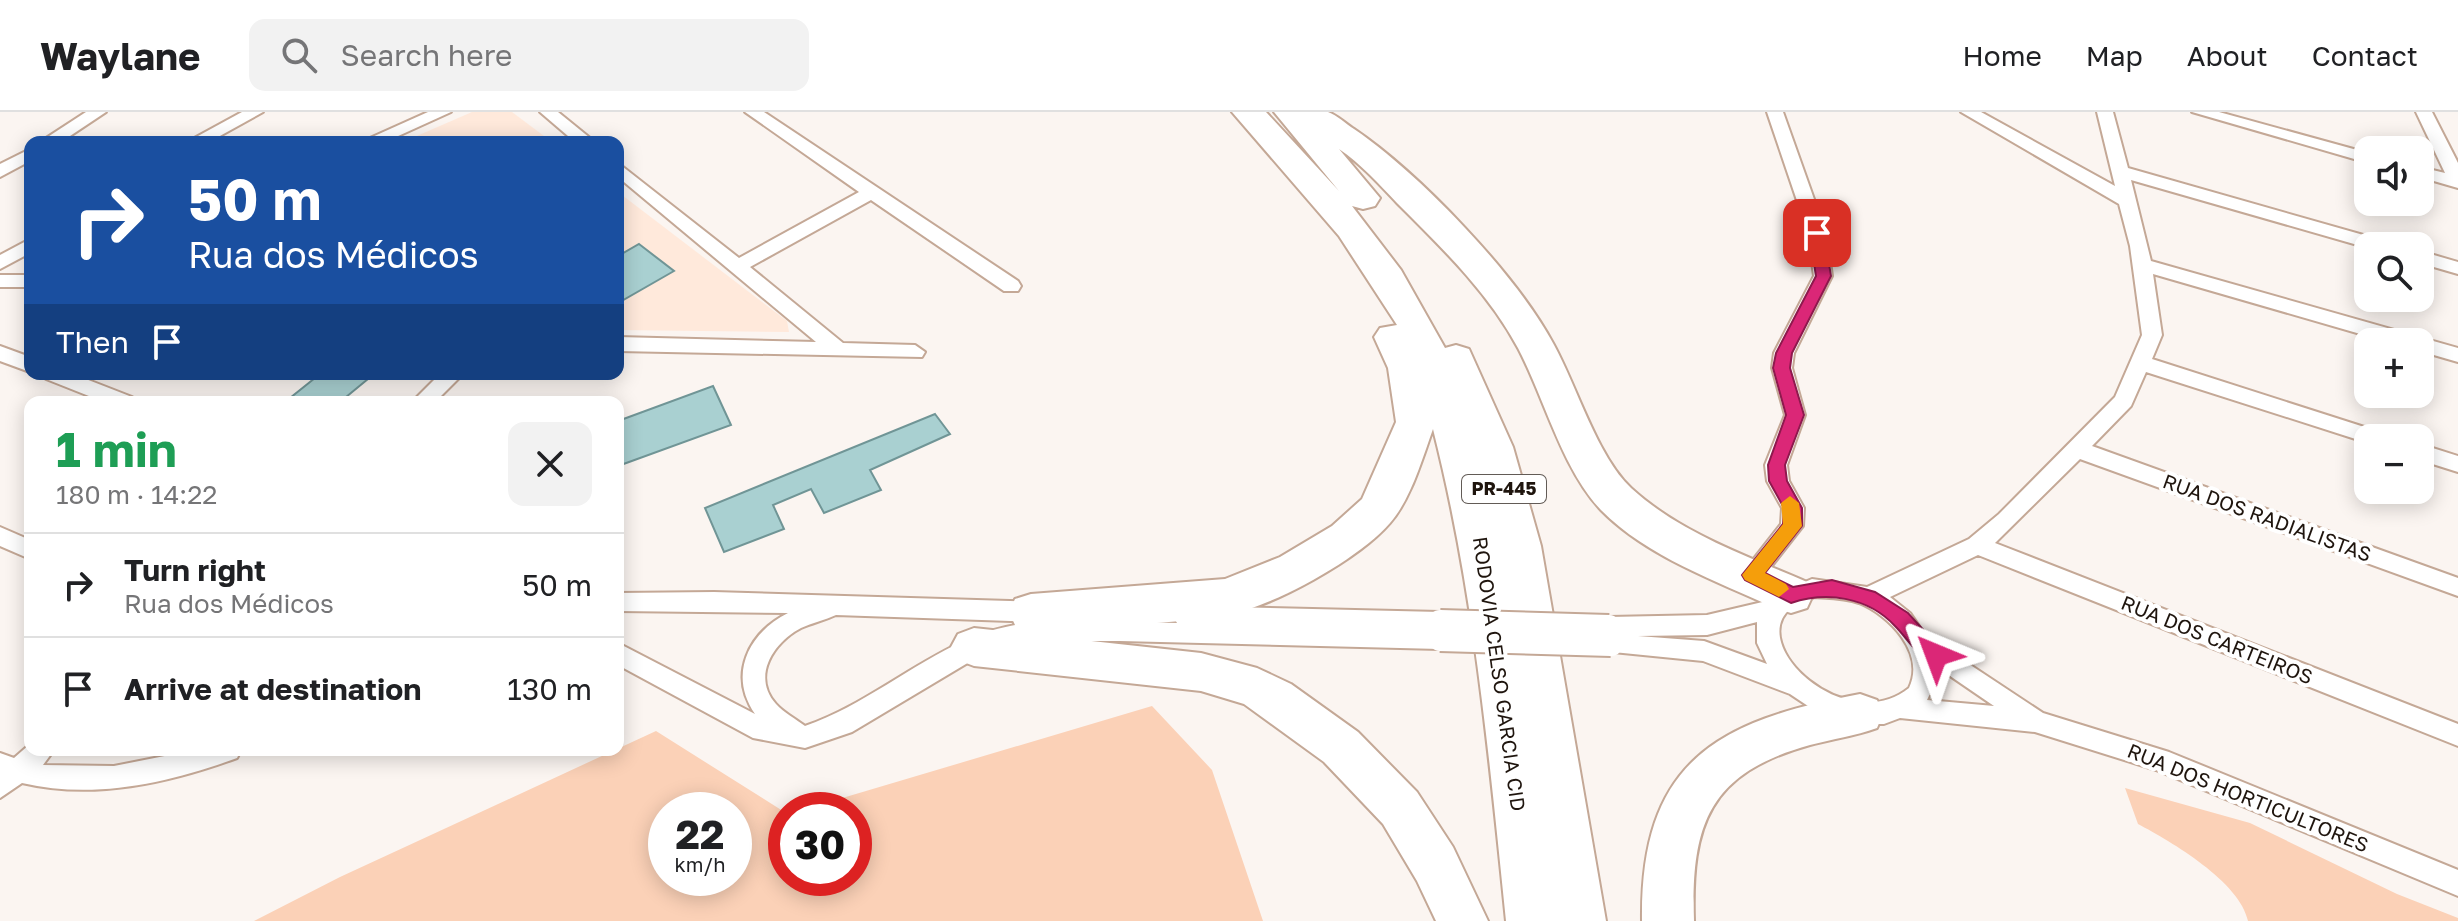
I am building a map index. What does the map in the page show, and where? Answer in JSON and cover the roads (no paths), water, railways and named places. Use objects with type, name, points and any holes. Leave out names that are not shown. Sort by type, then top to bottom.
[{"type":"highway","name":"RODOVIA CELSO GARCIA CID","points":[[1248,112],[1360,236],[1406,307],[1434,368],[1458,446],[1484,562],[1509,726],[1532,921]]},
{"type":"highway","name":"RODOVIA CELSO GARCIA CID","points":[[1290,112],[1401,245],[1435,305],[1493,447],[1520,546],[1580,921]]},
{"type":"highway","points":[[1307,112],[1364,151],[1466,251],[1504,297],[1535,344],[1596,472],[1615,498],[1647,524],[1693,551],[1752,575],[1784,602]]},
{"type":"highway","points":[[1031,612],[1228,597],[1295,569],[1347,538],[1377,510],[1399,467],[1416,422],[1407,368],[1328,199]]},
{"type":"highway","points":[[974,647],[1201,672],[1257,688],[1275,698],[1341,747],[1400,808],[1435,864],[1462,921]]},
{"type":"highway","points":[[1668,921],[1671,853],[1682,812],[1701,784],[1734,757],[1778,734],[1812,722],[1880,711]]},
{"type":"street","points":[[59,136],[98,112]]},
{"type":"street","points":[[208,136],[255,112]]},
{"type":"street","points":[[385,136],[443,112]]},
{"type":"street","points":[[548,112],[578,136]]},
{"type":"street","points":[[753,112],[1011,286]]},
{"type":"street","points":[[1752,575],[1792,526],[1793,508],[1778,481],[1776,465],[1795,415],[1782,368],[1784,353],[1823,276],[1817,233],[1775,112]]},
{"type":"street","points":[[1969,112],[2128,201]]},
{"type":"street","points":[[1869,597],[1977,545],[2124,401],[2152,335],[2142,265],[2105,112]]},
{"type":"street","points":[[2200,112],[2354,154]]},
{"type":"street","points":[[2424,112],[2458,181]]},
{"type":"street","points":[[0,172],[24,158]]},
{"type":"street","points":[[2120,171],[2354,238]]},
{"type":"street","points":[[624,173],[740,265],[837,349]]},
{"type":"street","points":[[2434,175],[2458,181]]},
{"type":"street","points":[[740,265],[872,192]]},
{"type":"street","points":[[0,263],[24,249]]},
{"type":"street","points":[[2434,261],[2458,268]]},
{"type":"street","points":[[2142,265],[2363,328]]},
{"type":"street","points":[[0,281],[24,281]]},
{"type":"street","points":[[624,344],[915,352]]},
{"type":"street","points":[[2434,348],[2458,355]]},
{"type":"street","points":[[0,353],[24,361]]},
{"type":"street","points":[[2140,363],[2354,431]]},
{"type":"street","points":[[68,380],[110,396]]},
{"type":"street","points":[[429,396],[446,380]]},
{"type":"street","name":"RUA DOS RADIALISTAS","points":[[2077,449],[2458,587]]},
{"type":"street","points":[[2434,456],[2458,464]]},
{"type":"street","points":[[0,536],[24,547]]},
{"type":"street","name":"RUA DOS CARTEIROS","points":[[1977,545],[2458,735]]},
{"type":"street","points":[[624,602],[839,605],[1610,635],[1707,625],[1784,602],[1812,588],[1832,588],[1869,597],[1901,619],[1920,643],[1926,662],[1924,680],[1916,696],[1880,711],[1824,705],[1793,684],[1704,651],[1610,635]]},
{"type":"street","points":[[1784,602],[1768,637],[1771,653],[1793,684]]},
{"type":"street","points":[[805,737],[782,726],[756,701],[753,677],[756,664],[762,650],[782,628],[839,605]]},
{"type":"street","points":[[624,656],[762,730],[805,737],[843,724],[974,647],[1053,631],[1440,630]]},
{"type":"street","name":"RUA DOS HORTICULTORES","points":[[1920,643],[2035,721]]},
{"type":"street","name":"RUA DOS HORTICULTORES","points":[[1880,711],[2035,721],[2160,760],[2458,883]]},
{"type":"street","points":[[5,775],[32,756]]},
{"type":"street","points":[[5,775],[71,778],[129,774],[183,765],[210,756]]}]
